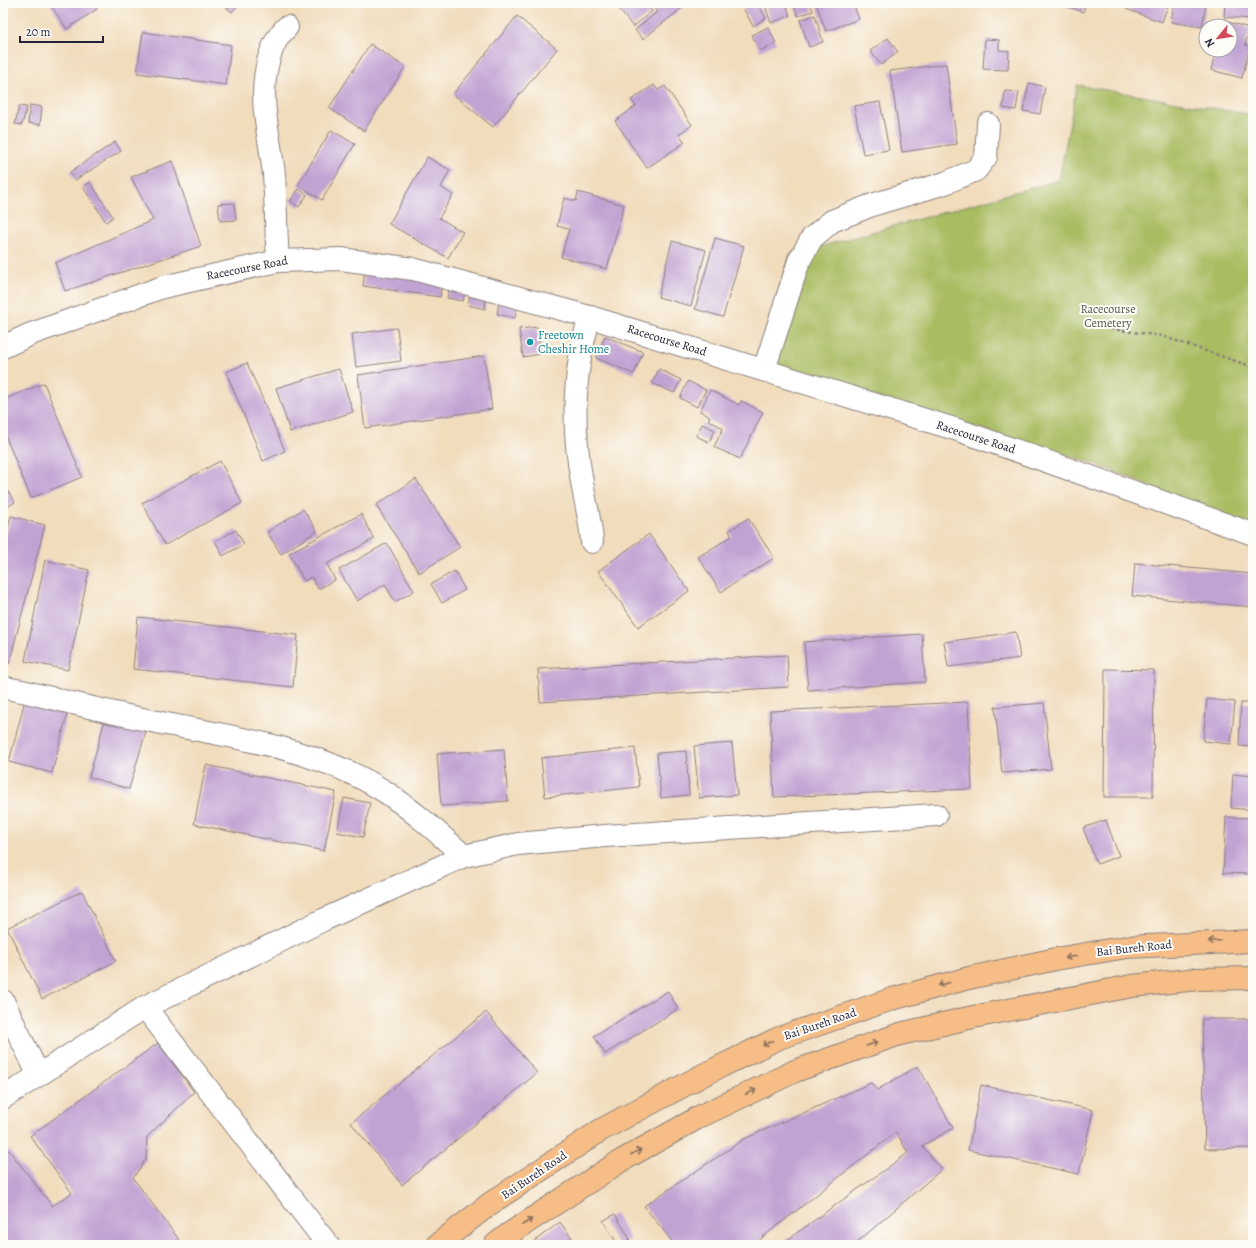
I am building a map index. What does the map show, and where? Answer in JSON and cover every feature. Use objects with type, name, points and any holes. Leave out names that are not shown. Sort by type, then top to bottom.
[{"type":"highway","name":"Bai Bureh Road","points":[[437,1245],[491,1203],[601,1130],[705,1074],[779,1038],[892,999],[969,978],[1056,959],[1127,947],[1253,941]]},
{"type":"highway","points":[[495,1245],[509,1234],[619,1162],[701,1116],[795,1071],[892,1036],[973,1017],[1132,986],[1198,979],[1253,978]]},
{"type":"street","points":[[278,260],[274,174],[263,102],[265,72],[270,55],[278,36],[287,27]]},
{"type":"street","points":[[764,370],[799,261],[812,238],[832,221],[872,205],[945,183],[976,170],[986,157],[988,124]]},
{"type":"street","name":"Racecourse Road","points":[[3,347],[31,334],[164,287],[210,274],[278,260],[341,259],[414,269],[590,317],[958,430],[1253,534]]},
{"type":"street","points":[[590,317],[582,342],[576,375],[576,406],[578,456],[587,512],[591,524],[592,542]]},
{"type":"street","points":[[3,688],[174,727],[240,737],[289,749],[314,758],[354,774],[383,791],[422,817],[464,856]]},
{"type":"street","points":[[3,1098],[145,1006],[323,920],[464,856],[518,844],[605,836],[936,814]]},
{"type":"street","points":[[3,1001],[38,1074]]},
{"type":"street","points":[[145,1006],[328,1245]]},
{"type":"path","points":[[1112,329],[1162,336],[1253,367]]},
{"type":"green space","name":"Racecourse Cemetery","points":[[1077,85],[1253,115],[1253,529],[1096,464],[759,361],[790,255],[1059,180]]},
{"type":"building","points":[[49,3],[93,3],[97,9],[67,29]]},
{"type":"building","points":[[221,3],[240,3],[232,12]]},
{"type":"building","points":[[614,3],[645,3],[652,11],[633,27]]},
{"type":"building","points":[[650,3],[687,4],[643,39],[635,30],[657,12]]},
{"type":"building","points":[[751,3],[757,3],[766,18],[753,26],[743,8]]},
{"type":"building","points":[[771,3],[786,3],[790,16],[771,23],[765,5]]},
{"type":"building","points":[[793,3],[810,3],[813,11],[798,16]]},
{"type":"building","points":[[816,3],[853,3],[859,19],[826,31]]},
{"type":"building","points":[[1057,3],[1086,3],[1083,12]]},
{"type":"building","points":[[1128,3],[1169,3],[1162,22],[1126,9]]},
{"type":"building","points":[[1174,3],[1206,5],[1204,18],[1198,18],[1198,26],[1171,22]]},
{"type":"building","points":[[1225,3],[1253,3],[1253,19],[1224,17]]},
{"type":"building","points":[[815,15],[823,42],[809,47],[800,20]]},
{"type":"building","points":[[517,16],[557,49],[493,127],[453,94]]},
{"type":"building","points":[[1238,25],[1250,28],[1245,45],[1250,46],[1242,78],[1211,70],[1214,58],[1238,58]]},
{"type":"building","points":[[768,27],[776,43],[760,51],[752,35]]},
{"type":"building","points":[[143,32],[231,45],[226,85],[137,73]]},
{"type":"building","points":[[888,38],[898,52],[881,65],[870,51]]},
{"type":"building","points":[[985,39],[999,40],[999,50],[1009,51],[1008,70],[983,69]]},
{"type":"building","points":[[370,44],[405,67],[364,131],[329,108]]},
{"type":"building","points":[[946,64],[957,144],[902,152],[890,71]]},
{"type":"building","points":[[1029,83],[1045,87],[1040,114],[1023,111]]},
{"type":"building","points":[[654,85],[658,90],[665,86],[692,125],[679,134],[685,142],[647,168],[615,121],[636,106],[631,100]]},
{"type":"building","points":[[1005,91],[1019,92],[1016,110],[1003,108]]},
{"type":"building","points":[[880,102],[889,150],[863,154],[854,106]]},
{"type":"building","points":[[30,105],[42,107],[40,125],[28,123]]},
{"type":"building","points":[[19,106],[27,107],[22,125],[15,124]]},
{"type":"building","points":[[331,130],[355,144],[322,200],[298,185]]},
{"type":"building","points":[[3,137],[8,145],[3,148]]},
{"type":"building","points":[[115,142],[121,151],[75,180],[70,172]]},
{"type":"building","points":[[427,157],[450,170],[441,187],[453,195],[439,218],[463,232],[448,258],[389,224]]},
{"type":"building","points":[[172,161],[201,246],[65,291],[55,263],[153,220],[131,177]]},
{"type":"building","points":[[90,182],[113,217],[106,222],[83,187]]},
{"type":"building","points":[[299,189],[307,195],[299,207],[290,201]]},
{"type":"building","points":[[578,192],[624,205],[607,269],[561,257],[569,229],[557,226],[564,198],[576,201]]},
{"type":"building","points":[[234,203],[236,220],[220,221],[218,204]]},
{"type":"building","points":[[715,238],[744,246],[723,317],[695,309]]},
{"type":"building","points":[[672,241],[706,250],[691,306],[658,297]]},
{"type":"building","points":[[365,271],[442,283],[440,297],[363,286]]},
{"type":"building","points":[[449,289],[465,292],[463,301],[447,298]]},
{"type":"building","points":[[470,295],[486,298],[485,309],[468,305]]},
{"type":"building","points":[[499,302],[517,306],[515,318],[497,314]]},
{"type":"building","name":"Freetown Cheshir Home","points":[[537,327],[541,354],[523,357],[519,329]]},
{"type":"building","points":[[397,328],[401,361],[356,367],[352,334]]},
{"type":"building","points":[[605,336],[643,352],[634,374],[596,358]]},
{"type":"building","points":[[484,356],[492,409],[365,428],[358,375]]},
{"type":"building","points":[[247,363],[285,451],[263,461],[226,372]]},
{"type":"building","points":[[339,369],[353,412],[290,432],[276,388]]},
{"type":"building","points":[[659,369],[681,380],[674,393],[652,383]]},
{"type":"building","points":[[688,381],[706,390],[697,407],[680,398]]},
{"type":"building","points":[[44,383],[82,477],[31,498],[3,430],[3,400]]},
{"type":"building","points":[[710,390],[739,405],[741,401],[763,412],[740,459],[714,447],[723,428],[708,420],[710,417],[700,411]]},
{"type":"building","points":[[702,424],[715,430],[709,442],[696,436]]},
{"type":"building","points":[[220,461],[242,503],[165,545],[142,503]]},
{"type":"building","points":[[416,479],[460,547],[419,573],[376,505]]},
{"type":"building","points":[[3,484],[15,502],[3,510]]},
{"type":"building","points":[[303,509],[317,531],[281,554],[267,532]]},
{"type":"building","points":[[361,514],[374,539],[327,564],[335,580],[318,589],[312,577],[304,581],[289,553]]},
{"type":"building","points":[[11,516],[45,525],[9,664],[3,663],[3,548]]},
{"type":"building","points":[[748,518],[774,558],[721,592],[698,557],[732,536],[729,531]]},
{"type":"building","points":[[236,530],[244,544],[223,556],[215,541]]},
{"type":"building","points":[[649,534],[689,591],[638,627],[598,571]]},
{"type":"building","points":[[387,543],[414,591],[395,602],[385,584],[357,601],[339,570]]},
{"type":"building","points":[[45,560],[89,570],[68,670],[25,661]]},
{"type":"building","points":[[1135,563],[1253,574],[1253,607],[1132,596]]},
{"type":"building","points":[[455,571],[465,590],[442,603],[431,584]]},
{"type":"building","points":[[138,617],[298,635],[293,687],[133,669]]},
{"type":"building","points":[[1016,632],[1020,658],[948,667],[944,642]]},
{"type":"building","points":[[922,634],[925,682],[808,690],[804,642]]},
{"type":"building","points":[[787,655],[789,687],[540,702],[538,669]]},
{"type":"building","points":[[1105,669],[1154,670],[1153,797],[1104,797]]},
{"type":"building","points":[[1207,699],[1235,702],[1231,744],[1203,741]]},
{"type":"building","points":[[25,700],[68,711],[52,773],[9,762]]},
{"type":"building","points":[[968,702],[972,789],[774,797],[770,711]]},
{"type":"building","points":[[1044,703],[1051,769],[1002,773],[995,707]]},
{"type":"building","points":[[1241,703],[1253,703],[1253,747],[1239,746]]},
{"type":"building","points":[[106,716],[147,728],[129,789],[89,777]]},
{"type":"building","points":[[732,743],[737,795],[699,798],[694,746]]},
{"type":"building","points":[[635,748],[639,787],[545,797],[541,758]]},
{"type":"building","points":[[504,749],[508,801],[441,806],[437,754]]},
{"type":"building","points":[[686,751],[689,795],[661,798],[657,753]]},
{"type":"building","points":[[206,765],[336,792],[324,851],[194,824]]},
{"type":"building","points":[[1233,774],[1253,776],[1253,810],[1231,808]]},
{"type":"building","points":[[344,798],[370,803],[363,837],[337,832]]},
{"type":"building","points":[[1226,817],[1253,818],[1253,874],[1223,873]]},
{"type":"building","points":[[1106,820],[1119,856],[1097,864],[1083,828]]},
{"type":"building","points":[[82,891],[116,961],[42,999],[7,928]]},
{"type":"building","points":[[668,991],[678,1009],[605,1054],[594,1036]]},
{"type":"building","points":[[486,1012],[537,1073],[402,1185],[351,1123]]},
{"type":"building","points":[[1202,1019],[1253,1019],[1253,1148],[1205,1149]]},
{"type":"building","points":[[158,1043],[194,1092],[147,1137],[146,1159],[133,1178],[183,1245],[3,1245],[3,1153],[9,1150],[52,1206],[72,1193],[30,1136]]},
{"type":"building","points":[[918,1066],[953,1128],[922,1146],[942,1169],[854,1245],[780,1245],[908,1153],[896,1132],[753,1245],[675,1245],[644,1206],[744,1139],[871,1083],[877,1090]]},
{"type":"building","points":[[981,1085],[1093,1110],[1079,1174],[968,1150]]},
{"type":"building","points":[[615,1214],[630,1239],[621,1245],[618,1245],[603,1221]]},
{"type":"building","points":[[560,1222],[577,1245],[529,1245]]},
{"type":"building","points":[[309,1241],[312,1245],[303,1245]]},
{"type":"place","name":"Freetown Cheshir Home","points":[[530,342]]}]
